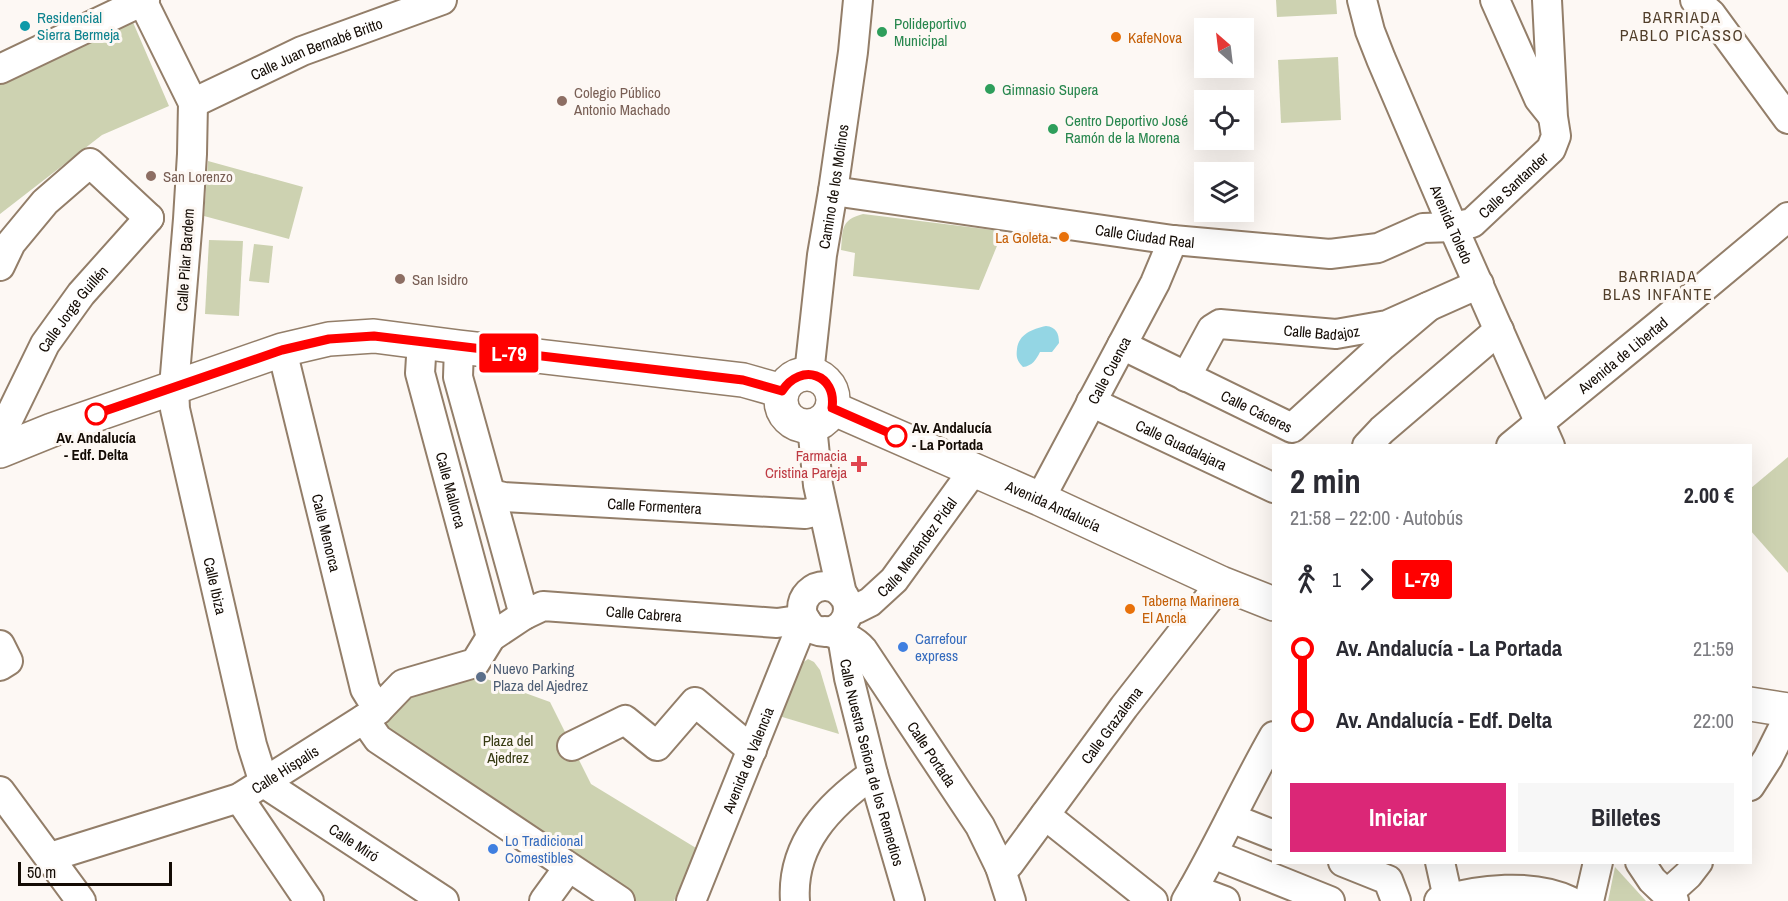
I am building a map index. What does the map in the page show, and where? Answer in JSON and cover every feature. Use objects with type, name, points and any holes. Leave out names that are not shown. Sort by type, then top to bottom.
[{"type":"main road","points":[[3,449],[282,350],[329,339],[374,336],[743,380],[796,382],[817,376],[828,386],[833,400],[822,417],[805,426],[790,420],[781,407],[796,382]]},
{"type":"main road","name":"Avenida Andalucía","points":[[822,417],[973,471],[1040,499],[1221,583],[1272,603]]},
{"type":"main road","points":[[1752,704],[1788,710]]},
{"type":"street","name":"Calle Pilar Bardem","points":[[143,0],[193,103],[188,219],[174,387]]},
{"type":"street","points":[[0,69],[143,0]]},
{"type":"street","name":"Calle Juan Bernabé Britto","points":[[193,103],[302,51],[442,0]]},
{"type":"street","name":"Camino de los Molinos","points":[[796,382],[833,191],[858,0]]},
{"type":"street","name":"Avenida Toledo","points":[[1362,0],[1377,50],[1545,434]]},
{"type":"street","points":[[1496,0],[1539,99],[1553,117]]},
{"type":"street","points":[[1547,0],[1553,117]]},
{"type":"street","points":[[1695,0],[1711,14],[1788,119]]},
{"type":"street","name":"Calle Santander","points":[[1453,227],[1472,223],[1551,149],[1556,136],[1553,117]]},
{"type":"street","points":[[0,266],[11,243],[45,202],[90,163],[149,218],[188,219]]},
{"type":"street","name":"Calle Ciudad Real","points":[[833,191],[1173,240],[1330,254],[1377,248],[1423,228],[1453,227]]},
{"type":"street","name":"Avenida de Libertad","points":[[1517,444],[1545,434],[1660,324],[1788,217]]},
{"type":"street","name":"Calle Jorge Guillén","points":[[3,449],[4,426],[45,344],[81,294],[149,218]]},
{"type":"street","name":"Calle Cuenca","points":[[1040,499],[1155,283],[1173,240]]},
{"type":"street","name":"Calle Badajoz","points":[[1186,377],[1212,330],[1220,324],[1336,334],[1387,325],[1479,284]]},
{"type":"street","name":"Calle Cáceres","points":[[1122,345],[1292,428],[1428,307]]},
{"type":"street","points":[[1369,444],[1382,430],[1499,330]]},
{"type":"street","name":"Calle Mallorca","points":[[422,341],[420,373],[491,637]]},
{"type":"street","points":[[459,347],[458,377],[524,615]]},
{"type":"street","name":"Calle Menorca","points":[[282,350],[378,739],[568,868]]},
{"type":"street","name":"Calle Ibiza","points":[[174,387],[175,409],[252,745],[264,783]]},
{"type":"street","name":"Calle Guadalajara","points":[[1091,402],[1272,487]]},
{"type":"street","points":[[822,417],[818,498],[818,572],[828,615]]},
{"type":"street","name":"Calle Menéndez Pidal","points":[[828,615],[856,609],[870,603],[894,580],[973,471]]},
{"type":"street","name":"Calle Formentera","points":[[490,494],[504,497],[805,514],[818,498]]},
{"type":"street","name":"Calle Grazalema","points":[[1000,867],[1009,864],[1124,707],[1221,583]]},
{"type":"street","name":"Calle Cabrera","points":[[491,637],[524,615],[543,606],[777,623],[828,615]]},
{"type":"street","name":"Avenida de Valencia","points":[[691,901],[800,632],[828,615]]},
{"type":"street","name":"Calle Nuestra Señora de los Remedios","points":[[828,615],[849,678],[861,731],[910,901]]},
{"type":"street","name":"Calle Portada","points":[[828,615],[863,650],[980,826],[1000,867],[1011,901]]},
{"type":"street","name":"Calle Hispalis","points":[[50,856],[239,798],[371,715],[403,684],[475,663],[491,637]]},
{"type":"street","points":[[0,645],[8,661],[0,666]]},
{"type":"street","points":[[788,659],[802,652],[820,650],[840,664],[849,678]]},
{"type":"street","points":[[572,746],[625,720],[657,746],[695,702],[752,750]]},
{"type":"street","points":[[861,731],[866,715],[873,709],[895,708],[904,714]]},
{"type":"street","points":[[1752,783],[1768,758],[1788,718]]},
{"type":"street","points":[[1225,901],[1195,897],[1231,818],[1262,782],[1272,744]]},
{"type":"street","points":[[795,901],[797,868],[804,847],[828,812],[852,789],[873,774]]},
{"type":"street","name":"Calle Miró","points":[[264,783],[444,901]]},
{"type":"street","points":[[0,791],[81,901]]},
{"type":"street","points":[[239,798],[309,901]]},
{"type":"street","points":[[1045,815],[1152,901]]},
{"type":"street","points":[[1231,818],[1272,834]]},
{"type":"street","points":[[1213,854],[1330,901]]},
{"type":"street","points":[[1348,864],[1388,880],[1392,900]]},
{"type":"street","points":[[1440,864],[1443,900],[1511,896],[1537,891],[1570,901]]},
{"type":"street","points":[[1589,901],[1598,864]]},
{"type":"street","points":[[1641,864],[1652,880],[1670,898],[1696,864]]},
{"type":"street","points":[[544,901],[568,868],[620,901]]},
{"type":"green space","points":[[1276,0],[1336,0],[1337,14],[1277,17]]},
{"type":"green space","points":[[132,20],[169,106],[102,135],[0,214],[0,81]]},
{"type":"green space","points":[[1338,57],[1341,120],[1281,123],[1278,60]]},
{"type":"green space","points":[[208,161],[303,187],[289,239],[204,216]]},
{"type":"green space","points":[[863,214],[993,230],[1001,236],[979,290],[853,276],[855,253],[841,250],[843,231],[850,219]]},
{"type":"green space","points":[[209,240],[243,241],[239,316],[205,314]]},
{"type":"green space","points":[[254,244],[273,246],[269,283],[249,281]]},
{"type":"green space","points":[[1788,457],[1788,573],[1752,532],[1752,487]]},
{"type":"green space","points":[[808,659],[814,662],[820,670],[839,734],[779,716],[801,664]]},
{"type":"green space","name":"Plaza del Ajedrez","points":[[481,677],[550,702],[591,784],[696,848],[674,901],[631,901],[375,729],[401,697]]},
{"type":"green space","points":[[1615,867],[1646,901],[1608,901]]},
{"type":"water","points":[[1046,326],[1056,331],[1059,343],[1052,352],[1040,352],[1033,362],[1023,367],[1017,357],[1020,340],[1031,331]]},
{"type":"bus line","name":"L-79","points":[[96,414],[282,350],[329,339],[374,336],[743,380],[782,391],[793,378],[809,374],[824,380],[832,393],[832,408],[896,436]]},
{"type":"place","name":"Residencial Sierra Bermeja","points":[[25,26]]},
{"type":"place","name":"Polideportivo Municipal","points":[[882,32]]},
{"type":"place","name":"KafeNova","points":[[1116,37]]},
{"type":"place","name":"Gimnasio Supera","points":[[990,89]]},
{"type":"place","name":"Colegio Público Antonio Machado","points":[[562,101]]},
{"type":"place","name":"Centro Deportivo José Ramón de la Morena","points":[[1053,129]]},
{"type":"place","name":"San Lorenzo","points":[[151,176]]},
{"type":"place","name":"La Goleta.","points":[[1064,237]]},
{"type":"place","name":"San Isidro","points":[[400,279]]},
{"type":"place","name":"Av. Andalucía - Edf. Delta","points":[[96,414]]},
{"type":"place","name":"Av. Andalucía - La Portada","points":[[896,436]]},
{"type":"place","name":"Farmacia Cristina Pareja","points":[[859,464]]},
{"type":"place","name":"Taberna Marinera El Ancla","points":[[1130,609]]},
{"type":"place","name":"Carrefour express","points":[[903,647]]},
{"type":"place","name":"Nuevo Parking Plaza del Ajedrez","points":[[481,677]]},
{"type":"place","name":"Lo Tradicional Comestibles","points":[[493,849]]},
{"type":"district","name":"BARRIADA PABLO PICASSO","points":[[1682,26]]},
{"type":"district","name":"BARRIADA BLAS INFANTE","points":[[1658,285]]}]
